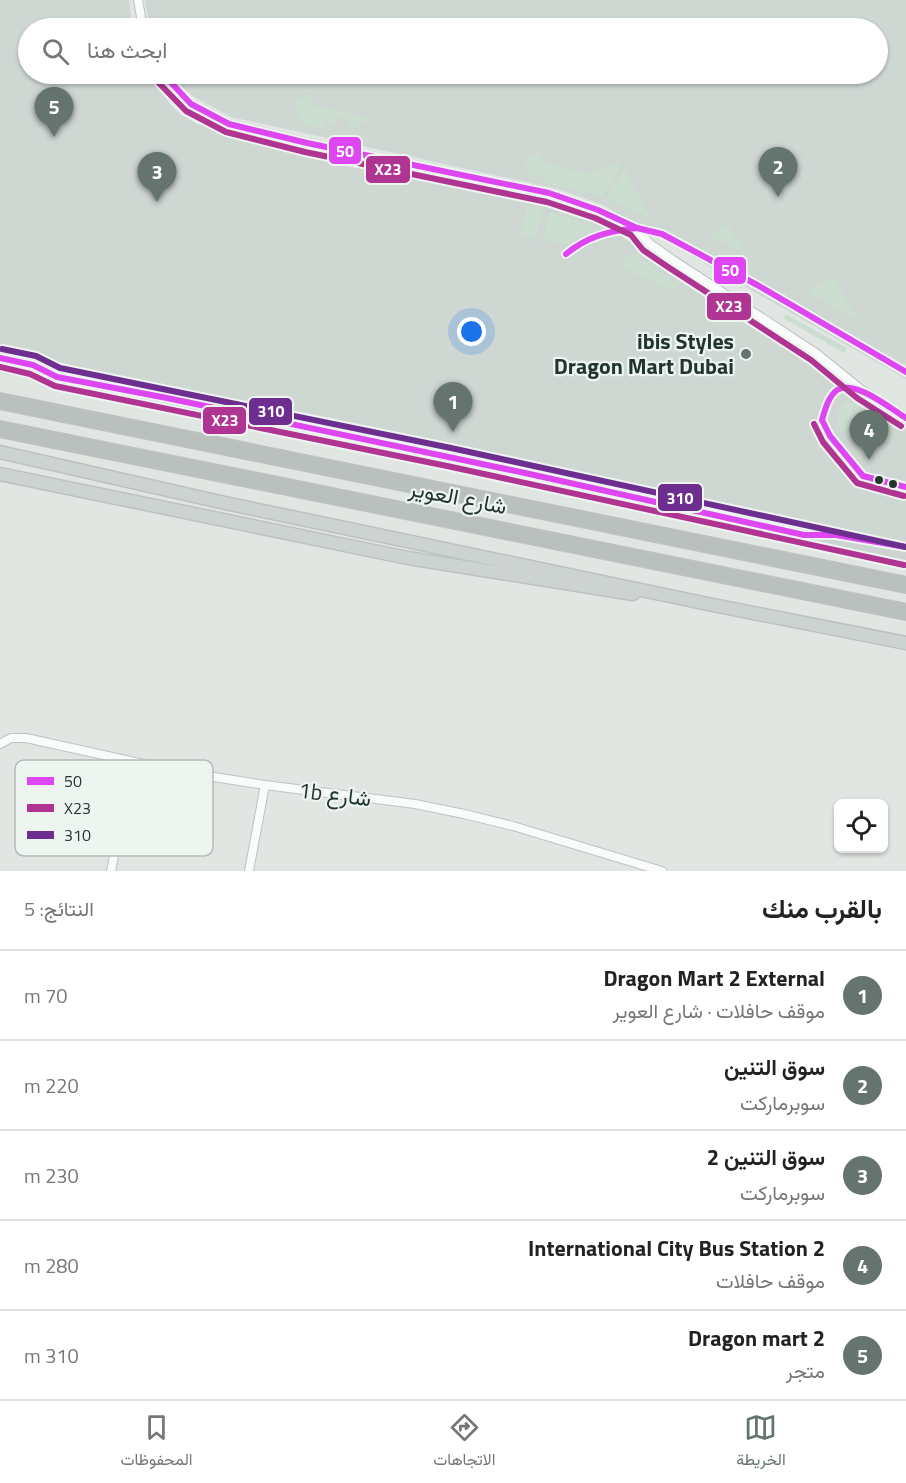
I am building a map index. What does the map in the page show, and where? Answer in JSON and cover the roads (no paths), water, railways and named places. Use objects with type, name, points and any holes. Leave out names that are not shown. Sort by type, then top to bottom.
[{"type":"highway","name":"شارع العوير","points":[[0,401],[906,585]]},
{"type":"highway","name":"شارع العوير","points":[[0,429],[906,612]]},
{"type":"main road","points":[[0,365],[493,466],[906,556]]},
{"type":"main road","points":[[0,452],[214,500],[708,604],[906,643]]},
{"type":"main road","points":[[0,474],[441,565],[708,604]]},
{"type":"street","points":[[138,0],[141,18]]},
{"type":"street","points":[[170,84],[191,104],[229,124],[307,143],[549,193],[598,210],[637,228],[649,243],[673,260],[816,353],[863,391],[906,418]]},
{"type":"street","points":[[0,358],[33,365],[57,376]]},
{"type":"street","points":[[804,535],[836,535],[906,547]]},
{"type":"street","name":"1b شارع","points":[[2,742],[11,738],[26,738],[123,760]]},
{"type":"street","name":"1b شارع","points":[[213,776],[394,801],[464,814],[513,826],[663,871]]},
{"type":"street","points":[[249,871],[266,785]]},
{"type":"street","points":[[111,871],[114,856]]},
{"type":"place","name":"Dragon mart 2","points":[[54,137]]},
{"type":"place","name":"سوق التنين","points":[[778,197]]},
{"type":"place","name":"سوق التنين 2","points":[[157,202]]},
{"type":"place","name":"ibis Styles Dragon Mart Dubai","points":[[746,354]]},
{"type":"place","name":"Dragon Mart 2 External","points":[[453,432]]},
{"type":"place","name":"International City Bus Station 2","points":[[869,460]]}]
